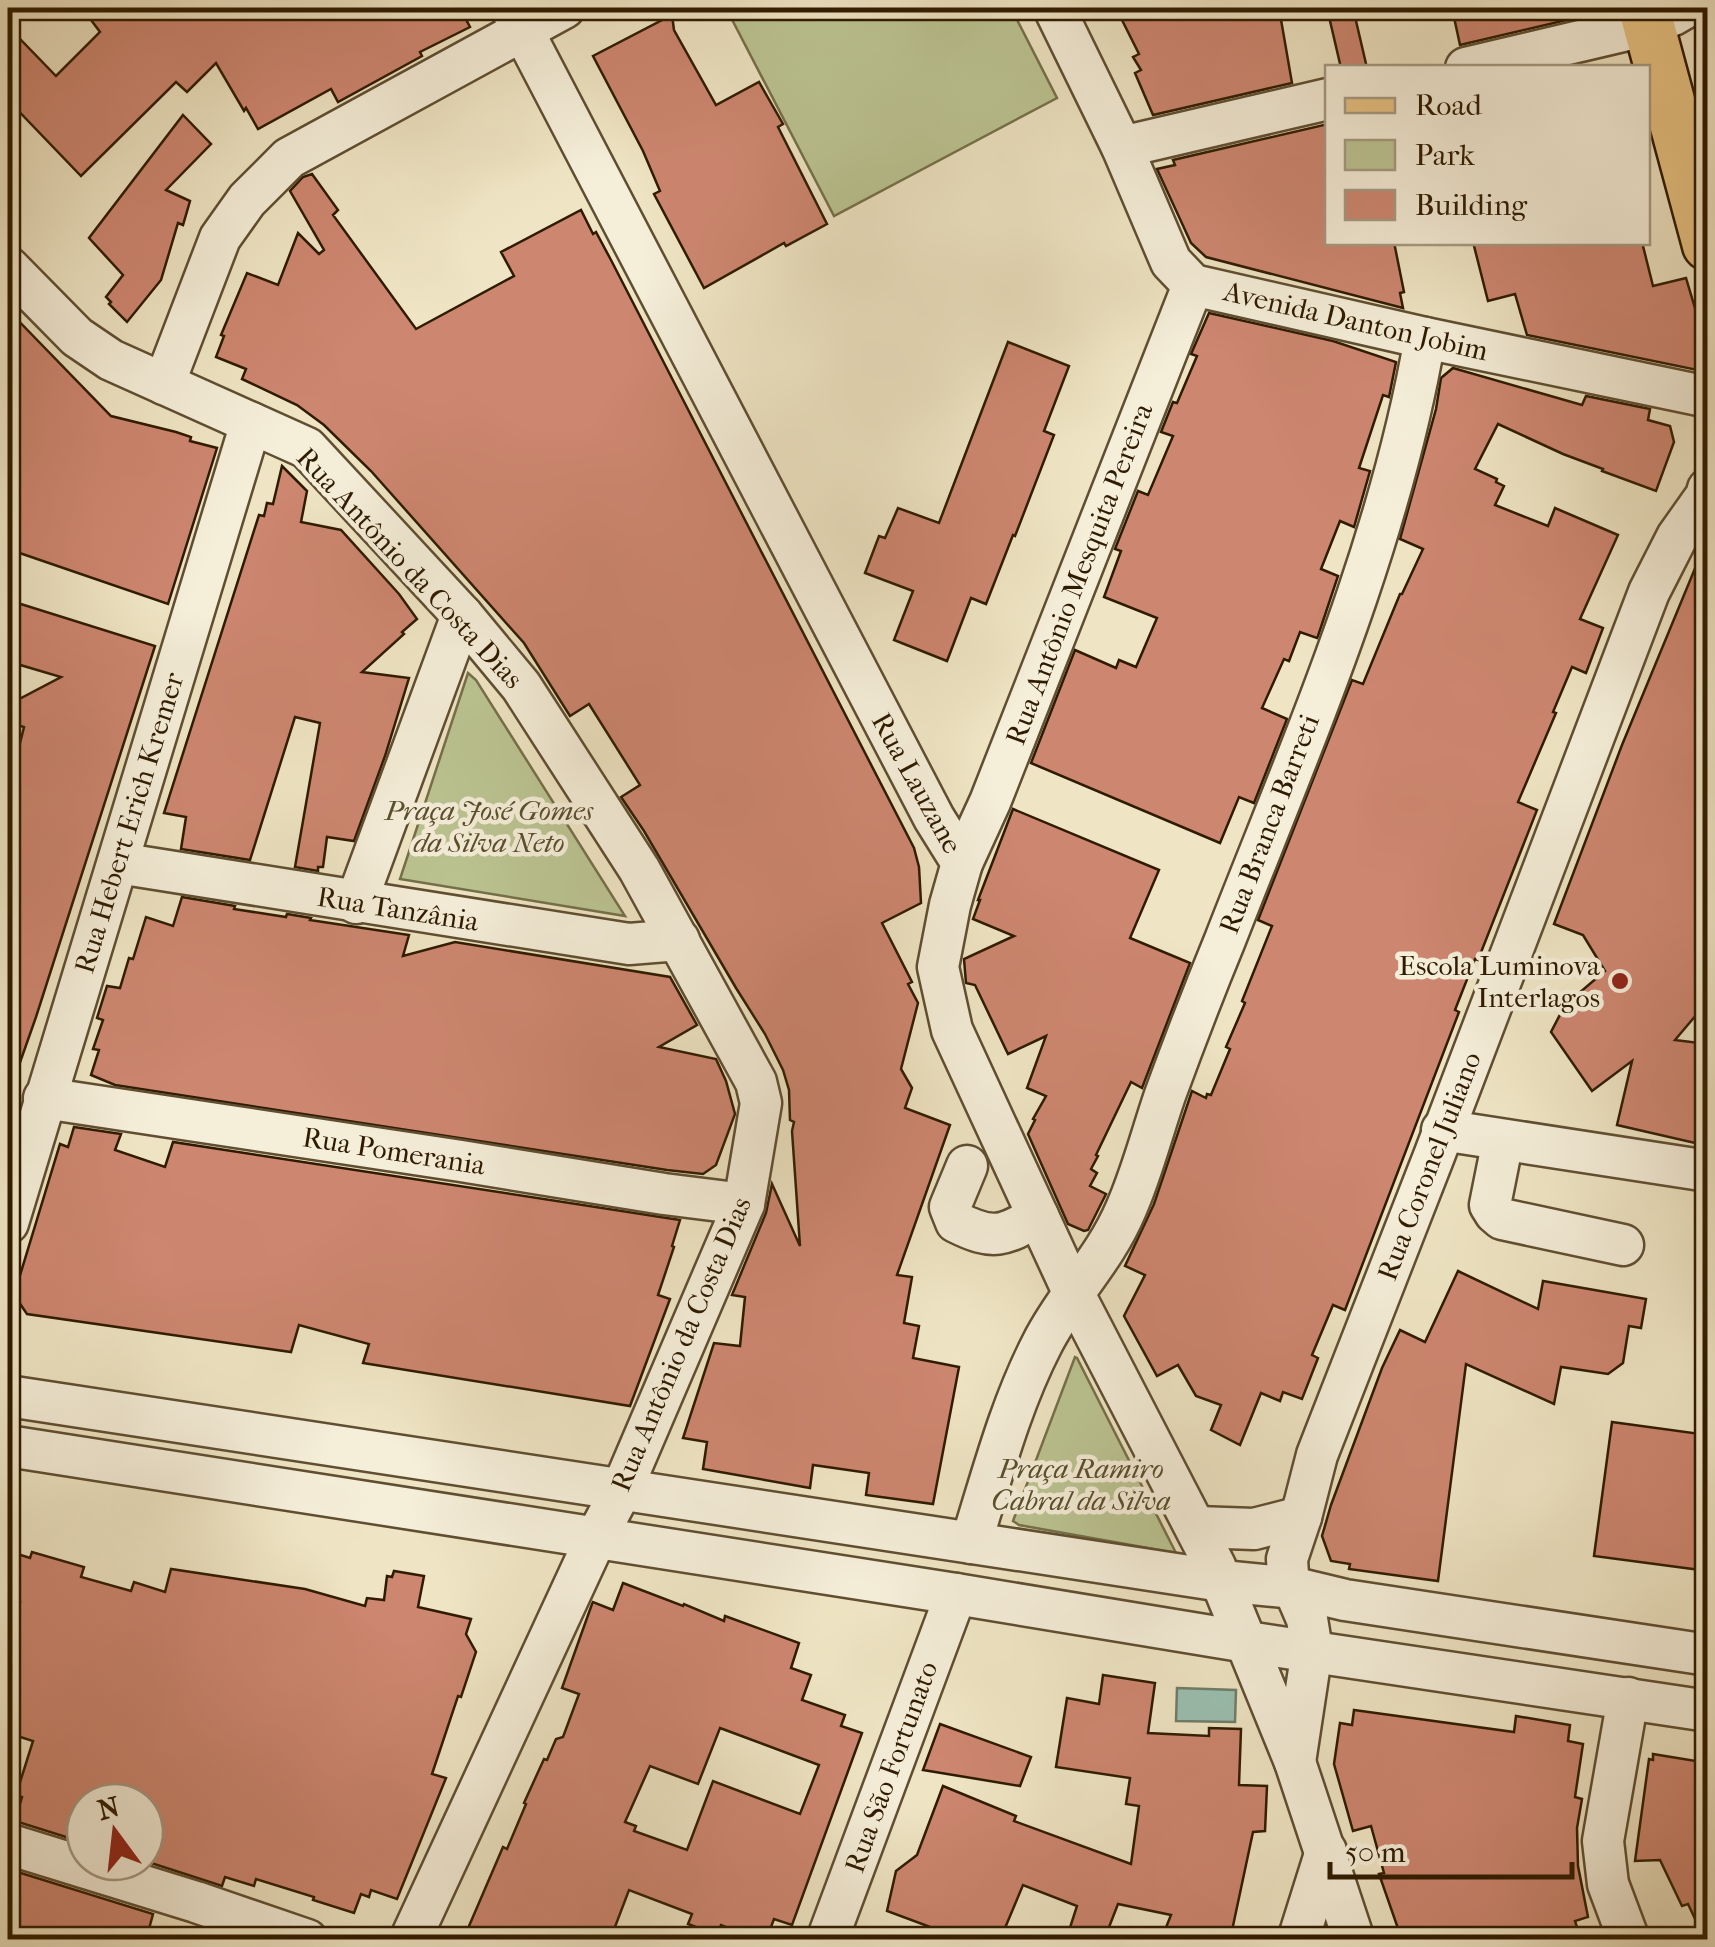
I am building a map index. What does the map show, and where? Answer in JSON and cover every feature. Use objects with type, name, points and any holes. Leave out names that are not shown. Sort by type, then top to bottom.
[{"type":"main road","points":[[1664,13],[1708,136]]},
{"type":"main road","points":[[1664,13],[1707,240]]},
{"type":"street","points":[[164,384],[220,238],[247,200],[289,158],[516,19],[564,8]]},
{"type":"street","name":"Avenida Danton Jobim","points":[[1054,8],[1122,147],[1171,262],[1194,285],[1425,338],[1694,393]]},
{"type":"street","points":[[1477,65],[1664,13]]},
{"type":"street","name":"Rua Lauzane","points":[[516,19],[934,818],[962,863],[938,967],[952,1030],[1074,1294],[1222,1581],[1295,1762],[1354,1940]]},
{"type":"street","points":[[1122,147],[1325,100]]},
{"type":"street","name":"Rua Antônio da Costa Dias","points":[[8,267],[77,337],[111,360],[307,448],[462,616],[521,686],[639,869],[756,1082],[761,1103],[744,1204],[622,1490],[596,1538],[410,1940]]},
{"type":"street","name":"Rua Antônio Mesquita Pereira","points":[[962,863],[990,802],[1194,285]]},
{"type":"street","name":"Rua Branca Barreti","points":[[971,1543],[1013,1410],[1042,1344],[1107,1249],[1127,1208],[1166,1092],[1332,662],[1386,510],[1413,407],[1425,338]]},
{"type":"street","points":[[1694,393],[1708,426]]},
{"type":"street","name":"Rua Hebert Erich Kremer","points":[[8,1223],[251,422]]},
{"type":"street","name":"Rua Coronel Juliano","points":[[1312,1650],[1308,1620],[1288,1575],[1286,1558],[1317,1454],[1649,592],[1677,537],[1707,494]]},
{"type":"street","points":[[356,903],[462,616]]},
{"type":"street","name":"Rua Tanzânia","points":[[118,864],[628,944],[679,940]]},
{"type":"street","name":"Rua Pomerania","points":[[44,1098],[744,1204]]},
{"type":"street","points":[[1442,1130],[1708,1171]]},
{"type":"street","points":[[1503,1140],[1490,1206],[1494,1213],[1502,1219],[1623,1244]]},
{"type":"street","points":[[967,1166],[950,1207],[956,1222],[990,1235],[1012,1230],[1038,1216]]},
{"type":"street","points":[[8,1396],[1222,1581],[1296,1588],[1345,1600],[1708,1654]]},
{"type":"street","points":[[8,1446],[1708,1711]]},
{"type":"street","points":[[1197,1527],[1254,1529],[1301,1517]]},
{"type":"street","name":"Rua São Fortunato","points":[[826,1940],[956,1594]]},
{"type":"street","points":[[1295,1762],[1312,1650]]},
{"type":"street","points":[[1628,1698],[1603,1841],[1608,1884],[1630,1940]]},
{"type":"street","points":[[8,1844],[307,1940]]},
{"type":"street","points":[[1298,1940],[1326,1851]]},
{"type":"green space","points":[[726,8],[1011,8],[1057,98],[834,216]]},
{"type":"green space","name":"Praça José Gomes da Silva Neto","points":[[468,673],[476,680],[625,916],[400,879]]},
{"type":"green space","name":"Praça Ramiro Cabral da Silva","points":[[1077,1358],[1176,1553],[1013,1521]]},
{"type":"shaded area","points":[[1177,1688],[1236,1690],[1235,1722],[1176,1721]]},
{"type":"building","points":[[82,8],[358,8],[362,19],[384,8],[460,8],[470,27],[338,102],[331,89],[258,129],[216,63],[187,92],[176,82],[81,176],[8,100],[8,53],[21,40],[56,76],[100,32]]},
{"type":"building","points":[[1116,8],[1279,8],[1292,83],[1153,115],[1135,73],[1141,70],[1133,57],[1139,54]]},
{"type":"building","points":[[1327,8],[1353,8],[1366,65],[1340,65]]},
{"type":"building","points":[[1452,8],[1587,8],[1588,15],[1460,45]]},
{"type":"building","points":[[672,15],[674,30],[716,105],[759,82],[783,124],[778,127],[827,224],[704,288],[654,194],[660,191],[643,151],[593,56]]},
{"type":"building","points":[[183,115],[211,144],[166,190],[190,201],[183,225],[178,223],[161,280],[127,322],[106,297],[123,275],[89,238]]},
{"type":"building","points":[[1325,125],[1325,245],[1395,245],[1404,292],[1400,293],[1403,308],[1206,257],[1191,243],[1157,169],[1175,165],[1173,160]]},
{"type":"building","points":[[312,174],[338,210],[333,215],[416,329],[514,276],[501,252],[581,210],[611,260],[914,848],[921,903],[882,923],[912,982],[908,984],[918,1003],[901,1069],[912,1088],[905,1108],[950,1125],[897,1275],[912,1277],[904,1323],[919,1326],[913,1358],[959,1367],[933,1504],[866,1495],[869,1473],[813,1465],[810,1488],[703,1469],[707,1442],[683,1438],[714,1343],[740,1346],[745,1297],[732,1295],[766,1213],[772,1184],[800,1246],[789,1090],[765,1034],[621,797],[640,785],[589,704],[570,716],[524,643],[371,471],[324,425],[297,405],[242,379],[246,369],[216,357],[247,273],[278,285],[298,233],[319,254],[324,250],[290,191],[303,177]]},
{"type":"building","points":[[1474,245],[1643,245],[1653,286],[1686,278],[1708,352],[1708,365],[1702,371],[1527,335],[1515,294],[1488,301]]},
{"type":"building","points":[[8,310],[111,416],[176,432],[191,437],[190,441],[217,448],[168,604],[8,549]]},
{"type":"building","points":[[1209,313],[1333,341],[1396,362],[1389,397],[1383,395],[1359,468],[1370,471],[1354,527],[1340,521],[1321,569],[1338,576],[1318,636],[1300,632],[1289,661],[1284,659],[1262,708],[1287,719],[1254,803],[1239,797],[1220,843],[1031,763],[1075,650],[1116,668],[1119,660],[1136,667],[1157,618],[1104,597],[1121,551],[1115,549],[1138,491],[1148,495],[1173,436],[1161,432],[1197,356],[1191,354]]},
{"type":"building","points":[[1008,342],[1069,366],[1044,431],[1054,435],[1015,536],[986,604],[971,598],[947,661],[894,640],[913,591],[865,573],[879,536],[885,538],[898,508],[939,523]]},
{"type":"building","points":[[1453,368],[1582,405],[1586,396],[1650,409],[1648,420],[1670,426],[1674,442],[1656,491],[1498,424],[1475,469],[1504,486],[1495,505],[1548,526],[1555,508],[1618,535],[1580,619],[1603,628],[1586,673],[1572,667],[1518,802],[1537,810],[1455,1010],[1459,1012],[1345,1310],[1333,1305],[1312,1355],[1318,1358],[1302,1399],[1283,1392],[1280,1401],[1261,1393],[1240,1445],[1211,1430],[1221,1405],[1196,1396],[1178,1365],[1157,1376],[1124,1316],[1145,1275],[1125,1266],[1154,1204],[1192,1091],[1206,1098],[1211,1095],[1230,1049],[1226,1047],[1272,926],[1258,920],[1352,680],[1363,684],[1423,549],[1400,539],[1441,378]]},
{"type":"building","points":[[282,466],[307,491],[301,522],[341,530],[417,619],[362,672],[409,678],[354,841],[327,837],[323,867],[318,867],[318,871],[295,867],[320,723],[295,717],[250,860],[181,849],[186,817],[164,813],[259,515],[264,516],[267,503],[273,504]]},
{"type":"building","name":"Escola Luminova Interlagos","points":[[1708,537],[1708,1001],[1675,1040],[1708,1044],[1708,1146],[1617,1125],[1632,1061],[1592,1091],[1551,1032],[1565,1005],[1605,971],[1583,935],[1554,924],[1622,745]]},
{"type":"building","points":[[8,600],[155,646],[11,1088],[8,774],[12,775],[24,727],[8,722],[8,705],[61,677],[17,664],[18,659],[8,656]]},
{"type":"building","points":[[1013,809],[1159,870],[1130,938],[1190,963],[1142,1088],[1131,1082],[1096,1155],[1091,1169],[1097,1173],[1090,1186],[1106,1194],[1084,1231],[1068,1224],[1028,1134],[1046,1096],[1027,1088],[1046,1036],[1008,1054],[975,985],[966,983],[964,959],[1014,936],[973,919]]},
{"type":"building","points":[[182,897],[235,906],[234,909],[409,935],[403,956],[455,942],[670,977],[697,1025],[659,1047],[716,1059],[735,1114],[716,1165],[703,1174],[667,1170],[115,1085],[91,1075],[99,1050],[93,1049],[103,1020],[97,1018],[107,986],[120,988],[146,917],[173,926]]},
{"type":"building","points":[[74,1127],[121,1134],[115,1150],[165,1167],[173,1142],[680,1220],[658,1295],[670,1299],[630,1406],[363,1363],[369,1344],[299,1325],[291,1352],[27,1314],[14,1295],[60,1144],[68,1147]]},
{"type":"building","points":[[1458,1271],[1538,1309],[1543,1281],[1646,1299],[1641,1328],[1629,1326],[1623,1363],[1608,1374],[1561,1367],[1554,1404],[1466,1364],[1438,1581],[1349,1569],[1350,1564],[1331,1561],[1322,1536],[1331,1505],[1400,1330],[1425,1342]]},
{"type":"building","points":[[1612,1422],[1708,1435],[1708,1571],[1594,1556]]},
{"type":"building","points":[[8,1551],[30,1558],[32,1552],[84,1567],[81,1577],[131,1591],[134,1582],[165,1592],[171,1569],[305,1589],[365,1606],[367,1598],[384,1600],[387,1576],[392,1577],[394,1571],[424,1576],[418,1607],[471,1619],[466,1634],[476,1652],[432,1774],[446,1778],[397,1899],[371,1890],[369,1897],[361,1894],[354,1913],[256,1879],[254,1886],[225,1877],[222,1886],[165,1867],[165,1782],[65,1782],[65,1837],[15,1821],[22,1797],[16,1795],[33,1741],[8,1733],[8,1640],[20,1602],[8,1598]]},
{"type":"building","points":[[623,1583],[724,1621],[725,1616],[799,1643],[791,1668],[811,1675],[802,1700],[845,1715],[841,1726],[862,1733],[792,1925],[774,1919],[766,1940],[721,1925],[717,1935],[688,1924],[692,1914],[629,1890],[610,1940],[463,1940],[544,1759],[547,1760],[556,1739],[563,1737],[579,1694],[562,1688],[592,1604],[613,1610]],"holes":[[[720,1728],[819,1765],[800,1814],[713,1781],[687,1850],[634,1831],[636,1826],[625,1822],[650,1766],[698,1784]]]},
{"type":"building","points":[[1103,1675],[1155,1683],[1148,1733],[1209,1736],[1209,1728],[1241,1729],[1239,1785],[1267,1786],[1265,1831],[1253,1832],[1230,1940],[1161,1940],[1171,1915],[1118,1904],[1104,1940],[1066,1940],[1077,1906],[1023,1885],[1000,1940],[965,1940],[887,1911],[896,1871],[917,1855],[943,1786],[1016,1816],[1014,1821],[1131,1864],[1139,1806],[1126,1804],[1130,1778],[1056,1767],[1067,1698],[1099,1704]]},
{"type":"building","points":[[1354,1710],[1514,1732],[1516,1716],[1570,1725],[1568,1741],[1583,1744],[1575,1797],[1582,1799],[1577,1828],[1578,1866],[1588,1917],[1575,1921],[1581,1940],[1402,1940],[1379,1874],[1384,1873],[1371,1826],[1353,1831],[1334,1764],[1340,1723],[1352,1725]]},
{"type":"building","points":[[940,1724],[1031,1757],[1020,1786],[923,1770]]},
{"type":"building","points":[[1653,1754],[1708,1763],[1708,1940],[1688,1904],[1682,1906],[1660,1860],[1635,1861],[1649,1759],[1653,1760]]},
{"type":"building","points":[[8,1869],[153,1914],[146,1940],[8,1940]]},
{"type":"place","name":"Escola Luminova Interlagos","points":[[1620,981]]}]
